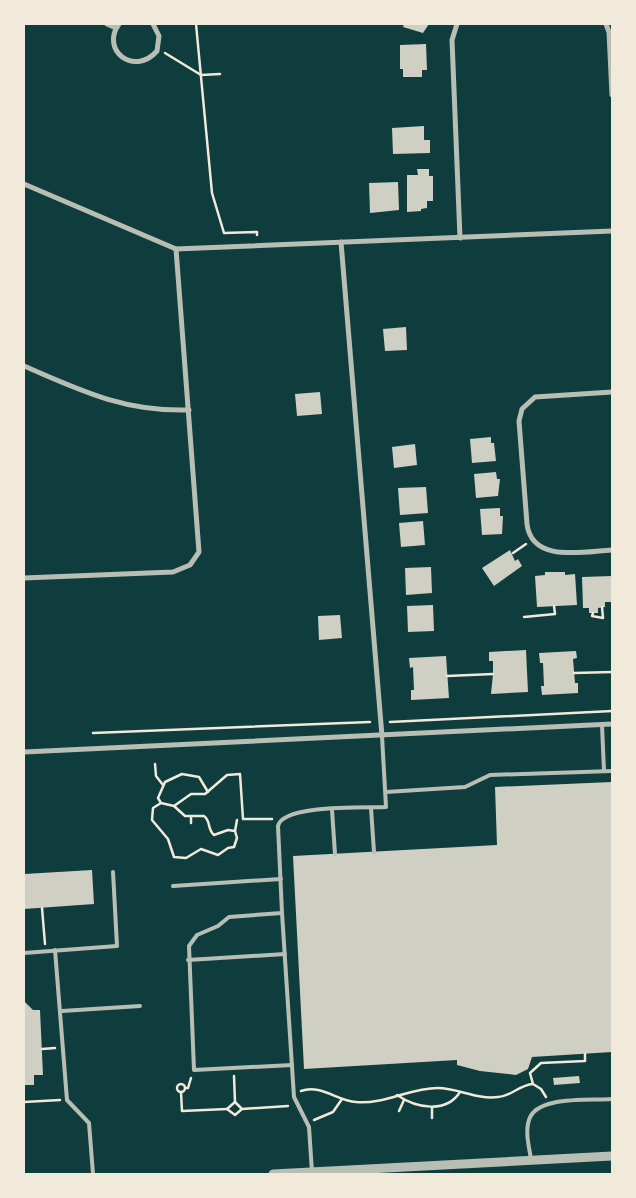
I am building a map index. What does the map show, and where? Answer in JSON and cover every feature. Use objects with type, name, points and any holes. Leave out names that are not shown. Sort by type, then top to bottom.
[{"type":"street","points":[[107,24],[118,26],[114,44],[122,57],[128,61],[144,61],[151,57],[158,48],[159,36],[153,24]]},
{"type":"street","points":[[456,24],[452,40],[460,238]]},
{"type":"street","points":[[606,24],[610,32],[612,95]]},
{"type":"street","points":[[24,184],[176,249],[612,232]]},
{"type":"street","points":[[341,242],[382,736]]},
{"type":"street","points":[[24,578],[173,572],[190,565],[196,558],[200,547],[176,249]]},
{"type":"street","points":[[24,366],[98,398],[154,409],[190,410]]},
{"type":"street","points":[[612,392],[542,396],[530,400],[522,410],[518,421],[528,531],[533,540],[543,548],[554,552],[612,550]]},
{"type":"street","points":[[24,752],[612,724]]},
{"type":"street","points":[[273,1174],[612,1156]]},
{"type":"lane","points":[[602,725],[604,772]]},
{"type":"lane","points":[[312,1172],[308,1127],[294,1097],[282,913],[279,823],[286,816],[294,813],[386,807],[382,736]]},
{"type":"lane","points":[[386,792],[465,787],[490,775],[612,771]]},
{"type":"lane","points":[[371,808],[374,852]]},
{"type":"lane","points":[[332,810],[335,854]]},
{"type":"lane","points":[[24,952],[117,946],[113,872]]},
{"type":"lane","points":[[173,886],[281,879]]},
{"type":"lane","points":[[282,913],[229,916],[220,925],[204,931],[192,941],[188,960],[194,1070],[292,1065]]},
{"type":"lane","points":[[55,950],[62,1011],[67,1100],[89,1123],[93,1174]]},
{"type":"lane","points":[[188,960],[285,954]]},
{"type":"lane","points":[[62,1011],[140,1006]]},
{"type":"lane","points":[[531,1161],[528,1126],[531,1116],[539,1107],[552,1102],[612,1100]]},
{"type":"path","points":[[196,24],[212,193],[224,233],[257,232],[257,235]]},
{"type":"path","points":[[158,48],[201,75],[220,74]]},
{"type":"path","points":[[513,553],[533,540]]},
{"type":"path","points":[[524,617],[555,614],[554,606]]},
{"type":"path","points":[[593,613],[592,616],[602,618],[602,607]]},
{"type":"path","points":[[574,673],[612,672]]},
{"type":"path","points":[[447,676],[494,674]]},
{"type":"path","points":[[390,722],[612,711]]},
{"type":"path","points":[[93,733],[370,722]]},
{"type":"path","points":[[155,764],[156,776],[163,785]]},
{"type":"path","points":[[161,803],[158,798],[163,785],[171,777],[182,774],[199,777],[205,784],[208,792]]},
{"type":"path","points":[[174,806],[191,794],[208,792],[221,778],[227,775],[240,774],[243,819],[276,819],[279,823]]},
{"type":"path","points":[[199,785],[205,784]]},
{"type":"path","points":[[235,831],[228,830],[214,835],[210,830],[207,817],[202,815],[191,817],[181,814],[174,806],[161,803],[153,808],[152,820],[168,839],[174,857],[186,858],[201,849],[214,854],[221,854],[228,848],[234,847],[237,838],[235,831],[237,820]]},
{"type":"path","points":[[191,817],[191,823]]},
{"type":"path","points":[[42,908],[45,951]]},
{"type":"path","points":[[42,1049],[47,1048]]},
{"type":"path","points":[[530,1074],[541,1063],[585,1061],[585,1054]]},
{"type":"path","points":[[527,1070],[533,1084],[546,1095]]},
{"type":"path","points":[[181,1092],[187,1088],[182,1084],[178,1086],[178,1090],[181,1092],[182,1111],[227,1109],[235,1102]]},
{"type":"path","points":[[301,1091],[322,1091],[342,1099],[367,1103],[425,1088],[446,1088],[478,1096],[497,1098],[511,1094],[520,1087],[533,1084]]},
{"type":"path","points":[[234,1088],[235,1102],[242,1108]]},
{"type":"path","points":[[397,1095],[404,1100],[432,1107],[450,1102],[460,1092]]},
{"type":"path","points":[[316,1120],[333,1112],[342,1099]]},
{"type":"path","points":[[399,1111],[404,1100]]},
{"type":"path","points":[[24,1102],[50,1101]]},
{"type":"path","points":[[227,1109],[235,1115],[242,1108],[288,1106]]},
{"type":"path","points":[[432,1107],[432,1118]]},
{"type":"building","points":[[404,24],[429,24],[423,33],[403,27]]},
{"type":"building","points":[[426,44],[427,70],[422,70],[422,77],[403,77],[403,69],[400,69],[400,45]]},
{"type":"building","points":[[424,126],[424,140],[430,140],[430,153],[393,154],[392,128]]},
{"type":"building","points":[[417,169],[429,169],[429,176],[433,176],[433,201],[427,201],[427,208],[421,209],[421,211],[407,212],[407,175],[418,175]]},
{"type":"building","points":[[398,182],[399,210],[370,213],[369,183]]},
{"type":"building","points":[[406,327],[407,350],[385,351],[383,329]]},
{"type":"building","points":[[320,392],[322,414],[297,416],[295,394]]},
{"type":"building","points":[[491,437],[491,443],[494,443],[496,461],[472,463],[470,439]]},
{"type":"building","points":[[415,444],[417,465],[394,468],[392,447]]},
{"type":"building","points":[[496,472],[497,479],[500,479],[498,496],[476,498],[474,474]]},
{"type":"building","points":[[426,487],[428,513],[400,515],[398,488]]},
{"type":"building","points":[[500,508],[500,516],[503,516],[502,534],[482,535],[480,509]]},
{"type":"building","points":[[423,521],[425,545],[401,547],[399,523]]},
{"type":"building","points":[[510,550],[515,561],[518,559],[522,566],[494,586],[482,568]]},
{"type":"building","points":[[431,567],[432,593],[406,595],[405,568]]},
{"type":"building","points":[[545,572],[565,572],[565,575],[575,574],[577,605],[537,607],[535,576],[545,575]]},
{"type":"building","points":[[612,576],[612,602],[605,602],[605,607],[598,608],[598,613],[589,613],[589,608],[583,608],[582,577]]},
{"type":"building","points":[[433,605],[434,631],[408,632],[407,606]]},
{"type":"building","points":[[340,615],[342,638],[319,640],[318,616]]},
{"type":"building","points":[[526,650],[528,692],[491,694],[493,661],[489,661],[489,652]]},
{"type":"building","points":[[576,651],[577,658],[573,659],[575,683],[578,683],[578,693],[542,695],[541,686],[544,686],[543,663],[540,663],[539,653]]},
{"type":"building","points":[[446,656],[449,698],[411,700],[411,690],[414,690],[413,667],[410,668],[409,658]]},
{"type":"building","points":[[612,782],[612,1052],[532,1057],[528,1069],[516,1075],[480,1071],[457,1065],[457,1060],[304,1069],[293,856],[497,845],[495,787]]},
{"type":"building","points":[[92,870],[94,904],[24,909],[24,874]]},
{"type":"building","points":[[24,1001],[33,1010],[40,1010],[43,1075],[34,1075],[34,1085],[24,1085]]},
{"type":"building","points":[[579,1076],[580,1083],[554,1085],[553,1078]]}]
